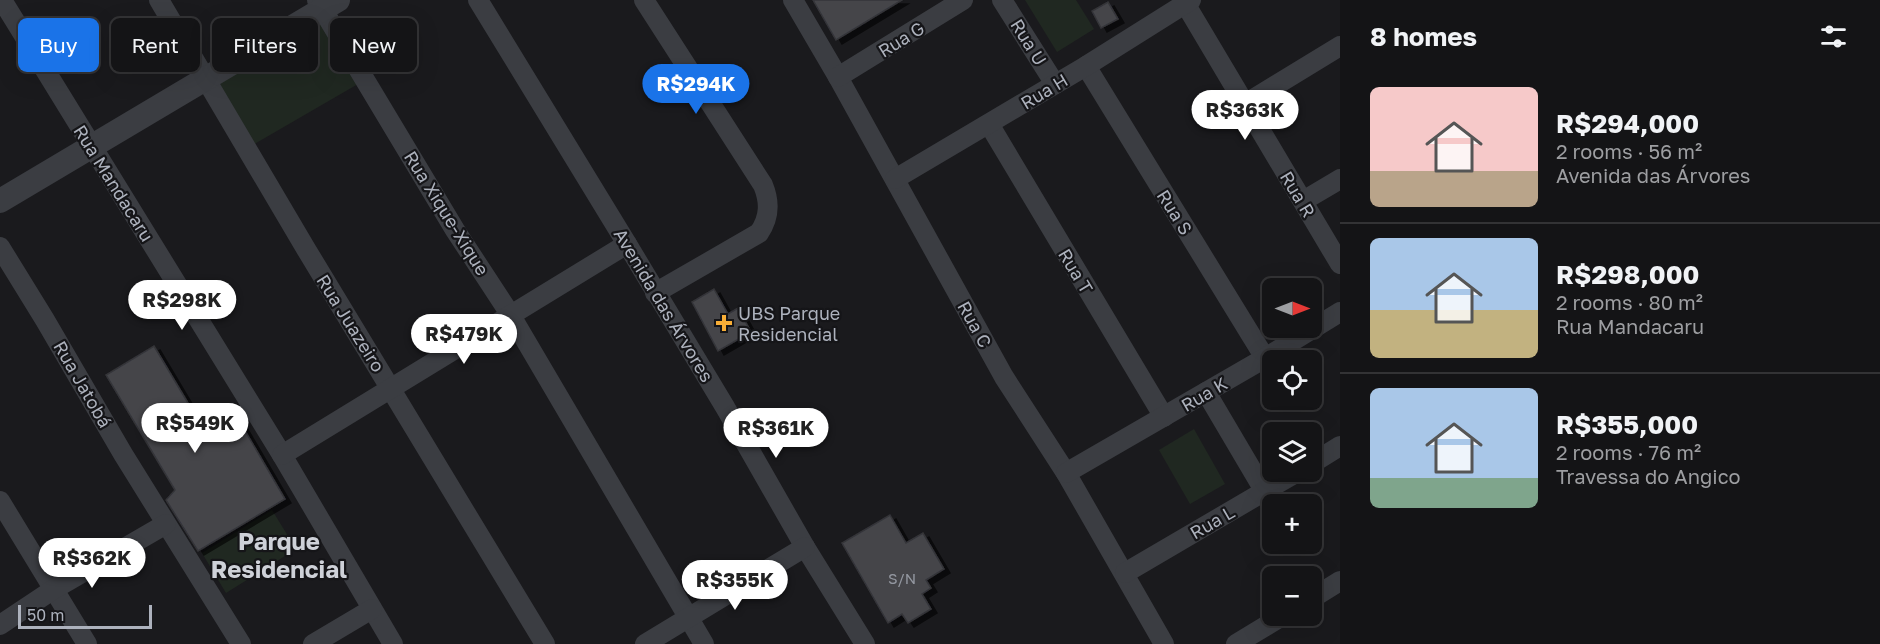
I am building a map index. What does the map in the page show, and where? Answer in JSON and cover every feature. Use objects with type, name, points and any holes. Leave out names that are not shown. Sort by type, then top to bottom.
[{"type":"street","name":"Rua Mandacaru","points":[[2,0],[282,455],[393,644]]},
{"type":"street","name":"Rua Juazeiro","points":[[159,0],[545,644]]},
{"type":"street","name":"Avenida das Árvores","points":[[478,0],[627,243],[805,547],[865,644]]},
{"type":"street","points":[[644,0],[763,185],[768,201],[766,223],[759,233],[655,293]]},
{"type":"street","name":"Rua C","points":[[793,0],[1004,377],[1066,473],[1164,644]]},
{"type":"street","name":"Rua G","points":[[838,77],[963,0]]},
{"type":"street","name":"Rua U","points":[[1002,0],[1055,84]]},
{"type":"street","name":"Rua H","points":[[895,179],[1086,66],[1186,1]]},
{"type":"street","name":"Rua R","points":[[1186,1],[1340,264]]},
{"type":"street","points":[[0,201],[205,80],[326,3]]},
{"type":"street","name":"Rua Xique-Xique","points":[[326,3],[455,230],[510,314],[704,644]]},
{"type":"street","points":[[1245,104],[1340,46]]},
{"type":"street","name":"Rua S","points":[[1086,66],[1262,353]]},
{"type":"street","name":"Rua T","points":[[989,124],[1164,417]]},
{"type":"street","points":[[1303,201],[1340,179]]},
{"type":"street","points":[[282,455],[627,243]]},
{"type":"street","name":"Rua Jatobá","points":[[0,247],[166,524],[241,644]]},
{"type":"street","name":"Rua K","points":[[1278,350],[1340,312]]},
{"type":"street","name":"Rua K","points":[[1066,473],[1262,360]]},
{"type":"street","points":[[1206,392],[1265,492]]},
{"type":"street","points":[[1322,457],[1340,446]]},
{"type":"street","name":"Rua L","points":[[1125,573],[1281,482]]},
{"type":"street","points":[[0,501],[87,644]]},
{"type":"street","points":[[0,625],[54,589],[166,524]]},
{"type":"street","points":[[645,644],[805,547]]},
{"type":"street","points":[[1322,592],[1340,581]]},
{"type":"street","points":[[314,644],[372,609]]},
{"type":"street","points":[[1236,644],[1266,626]]},
{"type":"shaded area","points":[[1025,0],[1076,0],[1094,29],[1057,52]]},
{"type":"shaded area","points":[[321,20],[330,36],[330,72],[351,72],[358,84],[251,146],[214,82],[231,72],[318,72],[318,22]]},
{"type":"shaded area","points":[[1194,429],[1225,484],[1190,504],[1159,450]]},
{"type":"shaded area","points":[[272,510],[296,549],[226,593],[202,553]]},
{"type":"building","points":[[813,0],[902,0],[836,40]]},
{"type":"building","points":[[1108,2],[1118,19],[1101,28],[1092,11]]},
{"type":"building","name":"UBS Parque Residencial","points":[[714,289],[728,314],[738,308],[751,332],[718,351],[692,302]]},
{"type":"building","points":[[154,346],[210,440],[240,422],[285,499],[198,551],[166,500],[175,490],[106,375]]},
{"type":"building","points":[[890,515],[906,543],[923,533],[944,569],[926,580],[931,588],[922,594],[931,609],[908,623],[902,614],[888,623],[842,543]]},
{"type":"place","name":"UBS Parque Residencial","points":[[724,323]]},
{"type":"district","name":"Parque Residencial","points":[[279,554]]}]
